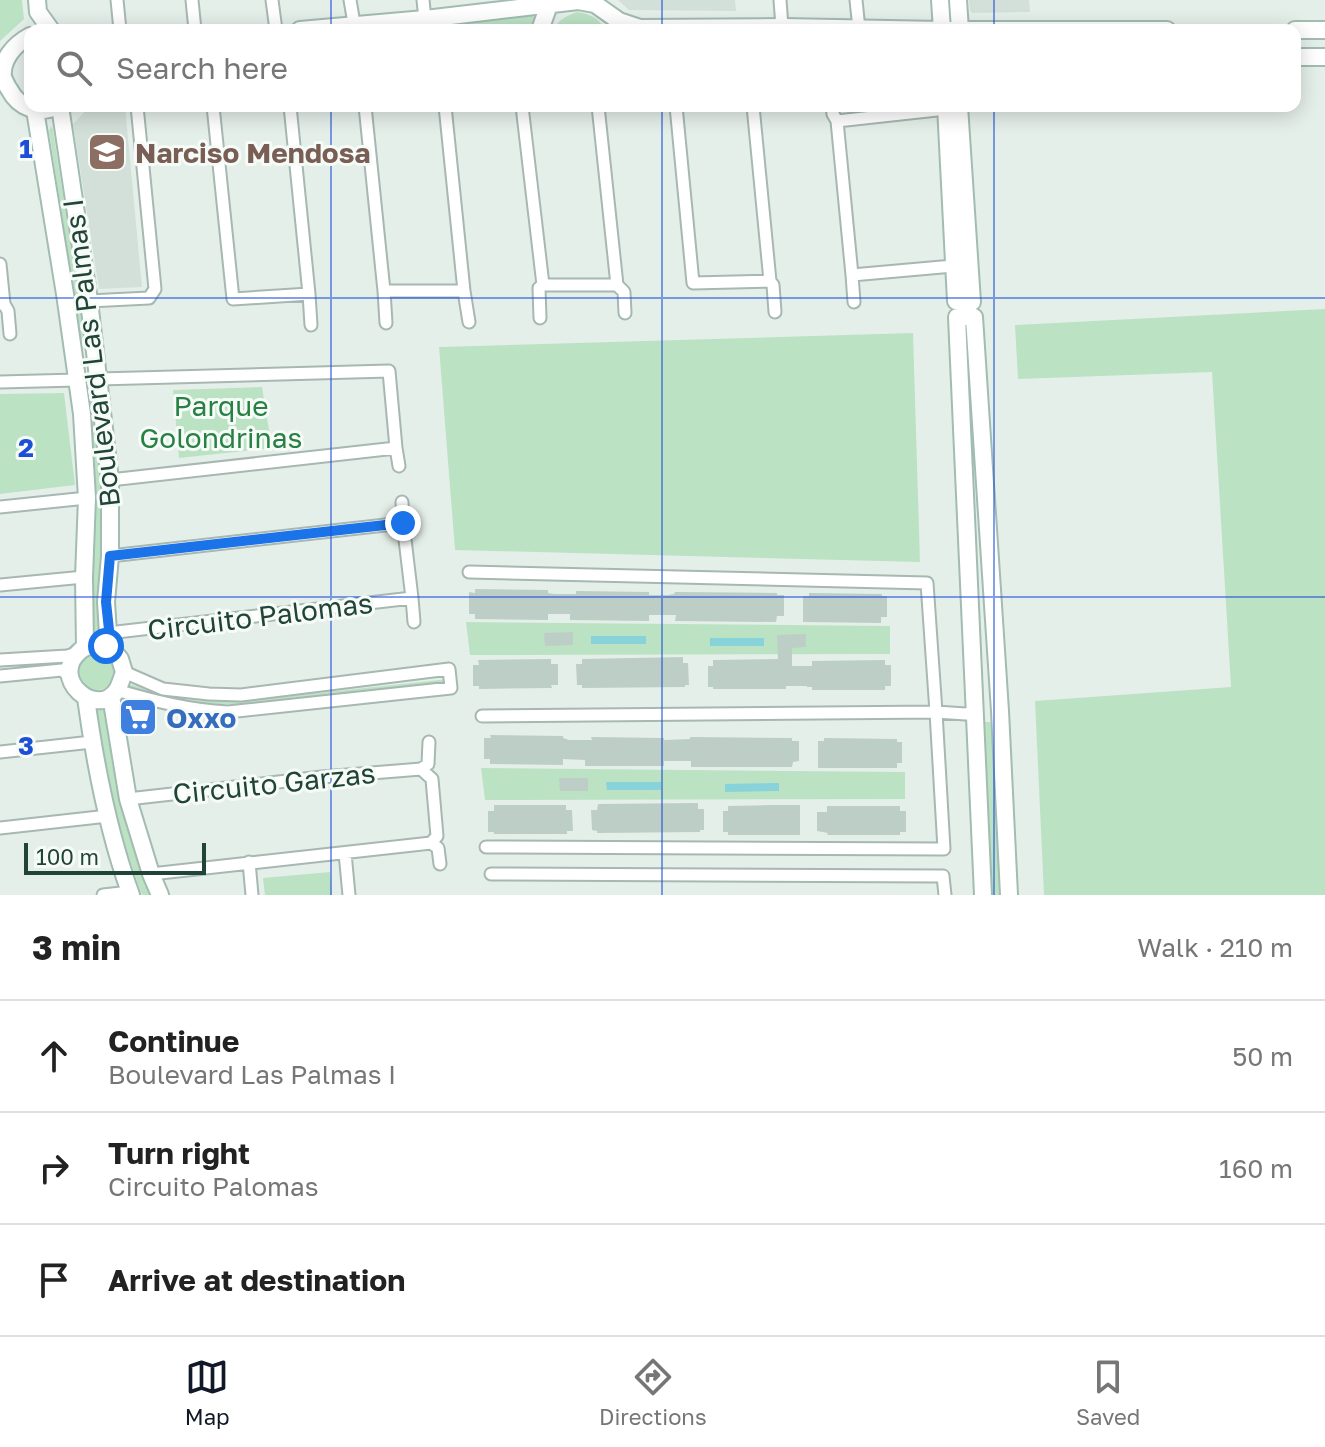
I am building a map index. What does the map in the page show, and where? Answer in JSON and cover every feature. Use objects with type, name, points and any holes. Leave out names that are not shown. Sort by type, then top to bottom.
[{"type":"main road","points":[[940,0],[942,24]]},
{"type":"main road","points":[[958,0],[960,24]]},
{"type":"main road","points":[[381,24],[502,6],[578,1],[594,2],[618,24]]},
{"type":"main road","points":[[544,24],[560,2]]},
{"type":"main road","points":[[37,6],[48,24]]},
{"type":"main road","points":[[1301,30],[1325,30]]},
{"type":"main road","points":[[24,41],[4,57],[3,78],[6,95],[24,106]]},
{"type":"main road","points":[[1301,57],[1325,57]]},
{"type":"main road","name":"Boulevard Las Palmas I","points":[[35,112],[82,414],[87,498],[82,650]]},
{"type":"main road","name":"Boulevard Las Palmas I","points":[[60,112],[89,301],[110,480],[110,556],[106,602],[109,640]]},
{"type":"main road","points":[[950,112],[953,266],[965,309],[983,895]]},
{"type":"main road","points":[[950,112],[1000,711],[1009,895]]},
{"type":"main road","points":[[74,363],[96,361]]},
{"type":"main road","points":[[114,693],[100,700],[86,698],[74,688],[70,667],[82,650],[109,640],[120,659],[124,672],[114,693],[128,799],[160,895]]},
{"type":"main road","points":[[86,698],[108,816],[130,894]]},
{"type":"main road","points":[[975,711],[1000,711]]},
{"type":"street","points":[[117,0],[119,24]]},
{"type":"street","points":[[192,0],[194,24]]},
{"type":"street","points":[[272,0],[275,24]]},
{"type":"street","points":[[350,0],[354,24]]},
{"type":"street","points":[[423,0],[425,19]]},
{"type":"street","points":[[780,4],[782,24]]},
{"type":"street","points":[[857,4],[859,24]]},
{"type":"street","points":[[89,301],[149,298],[155,289],[138,112]]},
{"type":"street","points":[[214,112],[233,299],[309,294]]},
{"type":"street","points":[[291,112],[311,325]]},
{"type":"street","points":[[366,112],[386,323]]},
{"type":"street","points":[[446,112],[469,322]]},
{"type":"street","points":[[523,112],[543,285]]},
{"type":"street","points":[[599,112],[617,285],[624,292],[625,313]]},
{"type":"street","points":[[677,112],[693,283],[770,281]]},
{"type":"street","points":[[754,112],[775,312]]},
{"type":"street","points":[[833,112],[837,121],[854,302]]},
{"type":"street","points":[[837,121],[916,112]]},
{"type":"street","points":[[0,264],[2,304],[8,311],[10,334]]},
{"type":"street","points":[[852,275],[953,266]]},
{"type":"street","points":[[540,318],[539,288],[543,285],[617,285]]},
{"type":"street","points":[[384,291],[464,291]]},
{"type":"street","points":[[99,379],[388,365],[399,466]]},
{"type":"street","points":[[0,382],[77,380]]},
{"type":"street","points":[[110,480],[396,448]]},
{"type":"street","points":[[0,507],[87,498]]},
{"type":"street","name":"Circuito Palomas","points":[[402,502],[414,622]]},
{"type":"street","points":[[110,556],[403,523]]},
{"type":"street","points":[[469,572],[927,583],[944,849],[486,847]]},
{"type":"street","points":[[0,585],[84,577]]},
{"type":"street","name":"Circuito Palomas","points":[[109,640],[412,598]]},
{"type":"street","points":[[0,660],[67,656],[82,650]]},
{"type":"street","points":[[114,693],[196,710],[228,712],[451,688],[449,669],[241,695],[163,689],[124,672]]},
{"type":"street","points":[[0,676],[62,670],[70,677]]},
{"type":"street","points":[[482,716],[966,714],[975,711]]},
{"type":"street","points":[[0,752],[92,742]]},
{"type":"street","points":[[429,742],[428,764],[421,769],[432,779],[437,836],[431,843]]},
{"type":"street","name":"Circuito Garzas","points":[[128,799],[421,769]]},
{"type":"street","points":[[0,828],[108,816]]},
{"type":"street","points":[[151,874],[431,843],[438,848],[440,864]]},
{"type":"street","points":[[345,853],[349,895]]},
{"type":"street","points":[[249,862],[252,895]]},
{"type":"street","points":[[491,874],[943,876],[945,895]]},
{"type":"street","points":[[103,895],[130,894]]},
{"type":"shaded area","points":[[618,0],[735,0],[736,11],[629,10]]},
{"type":"shaded area","points":[[969,0],[1029,0],[1030,12],[972,13]]},
{"type":"shaded area","points":[[84,112],[126,112],[142,287],[99,289],[73,124]]},
{"type":"green space","points":[[0,0],[22,0],[24,19],[0,41]]},
{"type":"green space","points":[[577,12],[594,17],[602,24],[558,24]]},
{"type":"green space","points":[[531,16],[537,17],[534,24],[454,24]]},
{"type":"green space","points":[[51,126],[85,340],[81,341],[49,131]]},
{"type":"green space","points":[[1325,309],[1325,895],[1044,895],[1035,701],[1231,687],[1212,372],[1018,379],[1015,325]]},
{"type":"green space","points":[[913,333],[920,562],[455,550],[439,347]]},
{"type":"green space","name":"Parque Golondrinas","points":[[262,387],[272,448],[179,458],[173,390]]},
{"type":"green space","points":[[64,393],[75,485],[0,494],[0,394]]},
{"type":"green space","points":[[87,395],[90,395],[96,424],[103,484],[101,634],[97,640],[93,639],[91,578],[96,505]]},
{"type":"green space","points":[[466,622],[890,626],[890,654],[470,655]]},
{"type":"green space","points":[[97,654],[109,660],[115,672],[109,684],[97,690],[85,684],[79,672],[85,660]]},
{"type":"green space","points":[[448,679],[448,682],[243,704],[202,704],[128,687],[129,684],[174,697],[202,701],[243,701]]},
{"type":"green space","points":[[105,705],[118,792],[152,895],[142,895],[113,802],[95,706]]},
{"type":"green space","points":[[985,722],[993,726],[1002,895],[992,895]]},
{"type":"green space","points":[[481,768],[905,772],[905,799],[485,800]]},
{"type":"green space","points":[[330,872],[332,895],[265,895],[263,878]]},
{"type":"water","points":[[591,636],[646,636],[646,644],[591,644]]},
{"type":"water","points":[[710,638],[764,638],[764,646],[710,646]]},
{"type":"water","points":[[606,782],[661,782],[661,790],[607,790]]},
{"type":"water","points":[[779,783],[779,791],[725,792],[725,784]]},
{"type":"building","points":[[475,589],[548,590],[548,593],[554,594],[576,594],[576,591],[649,592],[649,595],[675,592],[777,593],[784,595],[784,616],[777,616],[776,622],[675,621],[676,615],[649,615],[649,621],[570,620],[570,614],[548,614],[548,620],[475,619],[475,614],[469,614],[469,592],[475,593]]},
{"type":"building","points":[[809,593],[882,594],[887,596],[887,617],[881,617],[881,623],[803,622],[803,596],[809,596]]},
{"type":"building","points":[[573,632],[573,645],[545,646],[544,633]]},
{"type":"building","points":[[806,634],[806,647],[792,648],[792,666],[812,666],[812,661],[885,660],[885,665],[891,665],[891,686],[885,686],[885,690],[812,690],[807,686],[786,686],[786,689],[708,687],[708,666],[713,666],[713,660],[778,659],[777,635]]},
{"type":"building","points":[[683,657],[683,663],[688,663],[689,685],[685,687],[582,688],[582,685],[577,685],[576,664],[582,664],[582,659]]},
{"type":"building","points":[[551,659],[551,664],[558,664],[558,685],[551,685],[552,688],[479,689],[479,686],[473,686],[473,665],[479,665],[478,660]]},
{"type":"building","points":[[490,735],[563,736],[569,740],[592,740],[591,737],[664,740],[690,737],[792,738],[792,741],[799,741],[799,761],[793,762],[792,767],[691,767],[691,761],[664,761],[664,766],[585,766],[585,760],[563,759],[563,765],[490,764],[490,759],[484,759],[484,738],[491,738]]},
{"type":"building","points":[[824,738],[897,739],[897,742],[902,742],[902,763],[897,763],[897,768],[818,768],[818,741],[824,741]]},
{"type":"building","points":[[559,778],[588,778],[588,791],[560,791]]},
{"type":"building","points":[[698,803],[698,809],[704,809],[704,830],[700,832],[597,833],[592,830],[591,810],[597,810],[598,804]]},
{"type":"building","points":[[494,805],[566,805],[566,810],[572,810],[573,831],[567,831],[567,834],[494,834],[488,832],[488,811],[494,811]]},
{"type":"building","points":[[800,805],[800,835],[728,835],[728,832],[723,832],[723,811],[728,811],[728,806]]},
{"type":"building","points":[[827,806],[900,806],[900,811],[906,811],[906,832],[900,832],[900,835],[827,835],[817,831],[817,812],[827,812]]},
{"type":"place","name":"Narciso Mendosa","points":[[107,152]]},
{"type":"place","name":"Oxxo","points":[[138,717]]},
{"type":"route","points":[[106,646],[111,648],[106,602],[110,556],[403,523]]}]
